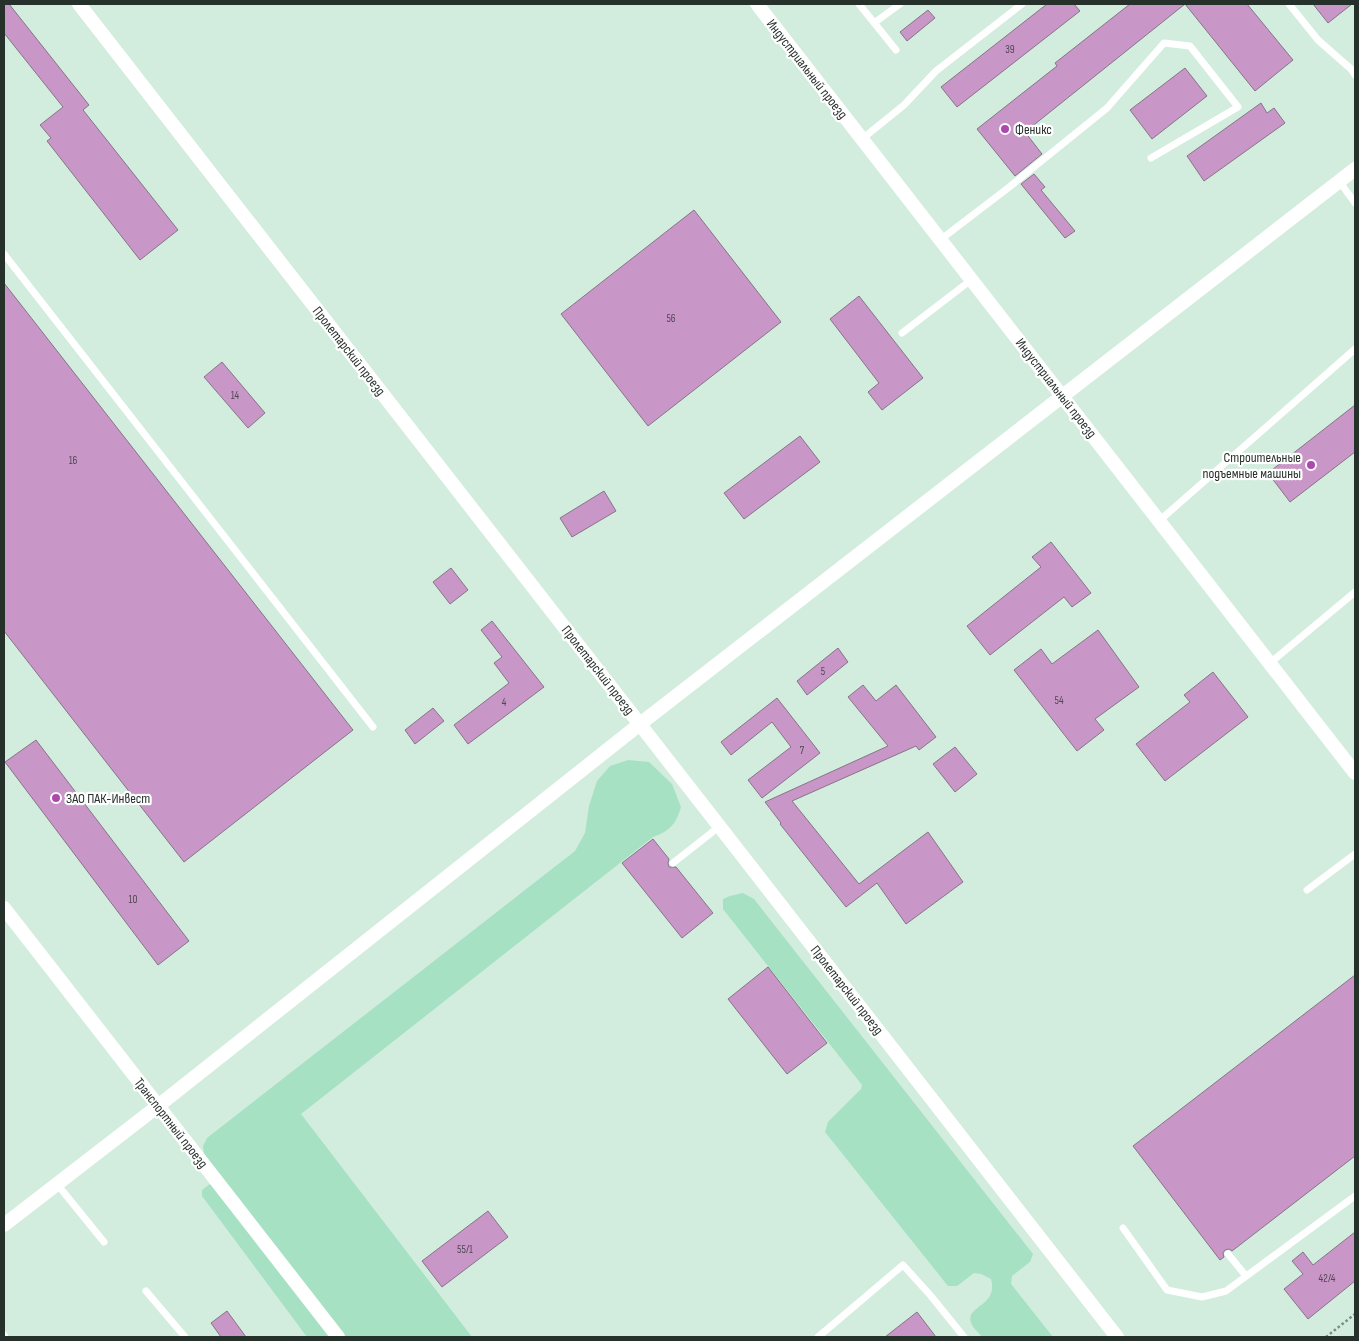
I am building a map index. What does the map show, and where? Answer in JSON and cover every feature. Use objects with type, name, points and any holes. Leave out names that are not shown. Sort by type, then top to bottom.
[{"type":"street","name":"Пролетарский проезд","points":[[79,4],[1117,1337]]},
{"type":"street","name":"Индустриальный проезд","points":[[757,4],[1355,773]]},
{"type":"street","points":[[4,1225],[158,1106],[640,724],[1355,169]]},
{"type":"street","name":"Транспортный проезд","points":[[4,908],[338,1337]]},
{"type":"lane","points":[[859,4],[896,50]]},
{"type":"lane","points":[[874,23],[900,4]]},
{"type":"lane","points":[[862,139],[904,105],[936,71],[1022,4]]},
{"type":"lane","points":[[1289,4],[1318,40],[1351,69],[1355,75]]},
{"type":"lane","points":[[940,240],[1107,108],[1164,43],[1190,46],[1238,107],[1151,158]]},
{"type":"lane","points":[[1339,182],[1355,203]]},
{"type":"lane","points":[[4,254],[373,727]]},
{"type":"lane","points":[[902,333],[971,280]]},
{"type":"lane","points":[[1159,521],[1355,349]]},
{"type":"lane","points":[[1270,663],[1355,592]]},
{"type":"lane","points":[[673,863],[720,826]]},
{"type":"lane","points":[[1307,890],[1355,854]]},
{"type":"lane","points":[[57,1184],[104,1242]]},
{"type":"lane","points":[[1123,1228],[1167,1290],[1202,1296],[1226,1291],[1355,1196]]},
{"type":"lane","points":[[1228,1254],[1246,1276]]},
{"type":"lane","points":[[818,1337],[903,1265],[964,1337]]},
{"type":"lane","points":[[146,1291],[185,1337]]},
{"type":"path","points":[[1326,1337],[1355,1314]]},
{"type":"green space","points":[[628,760],[649,762],[672,784],[681,807],[677,818],[671,826],[653,837],[301,1114],[472,1337],[344,1337],[204,1155],[203,1146],[207,1138],[575,851],[585,833],[589,806],[597,781],[610,766]]},
{"type":"green space","points":[[743,893],[754,899],[1033,1254],[1030,1262],[1012,1276],[1011,1284],[1053,1337],[982,1337],[973,1326],[970,1318],[972,1313],[990,1296],[992,1288],[991,1279],[974,1273],[957,1286],[948,1286],[825,1132],[828,1122],[861,1089],[862,1085],[723,909],[723,899]]},
{"type":"green space","points":[[210,1184],[215,1186],[334,1337],[307,1337],[202,1196],[202,1190]]},
{"type":"building","points":[[4,4],[9,4],[89,105],[83,110],[178,230],[140,260],[47,141],[51,138],[40,125],[63,107],[4,33]]},
{"type":"building","points":[[1047,4],[1074,4],[1080,11],[957,107],[941,87]]},
{"type":"building","points":[[1130,4],[1185,4],[1025,132],[1042,154],[1015,176],[977,129],[1057,66],[1055,63]]},
{"type":"building","points":[[1185,4],[1247,4],[1293,60],[1255,91]]},
{"type":"building","points":[[1313,4],[1352,4],[1328,23]]},
{"type":"building","points":[[928,10],[935,18],[907,41],[900,32]]},
{"type":"building","points":[[1185,68],[1207,96],[1152,139],[1130,110]]},
{"type":"building","points":[[1261,103],[1267,113],[1274,108],[1285,123],[1204,181],[1187,156]]},
{"type":"building","points":[[1034,174],[1045,187],[1041,190],[1075,231],[1065,238],[1021,184]]},
{"type":"building","points":[[694,210],[781,322],[648,426],[561,314]]},
{"type":"building","points":[[4,283],[353,730],[184,862],[4,631]]},
{"type":"building","points":[[859,296],[923,378],[882,410],[868,392],[879,383],[830,319]]},
{"type":"building","points":[[222,362],[265,413],[248,428],[204,377]]},
{"type":"building","points":[[1355,405],[1355,452],[1290,502],[1268,473]]},
{"type":"building","points":[[800,436],[820,462],[744,519],[724,493]]},
{"type":"building","points":[[604,491],[616,511],[572,537],[560,518]]},
{"type":"building","points":[[1051,542],[1091,593],[1072,607],[1064,597],[990,655],[967,626],[1041,567],[1032,557]]},
{"type":"building","points":[[451,568],[468,590],[450,604],[433,582]]},
{"type":"building","points":[[492,621],[544,687],[468,744],[454,725],[509,683],[494,663],[502,657],[481,630]]},
{"type":"building","points":[[1098,630],[1139,687],[1095,719],[1104,730],[1077,751],[1014,670],[1041,649],[1052,664]]},
{"type":"building","points":[[838,648],[848,662],[807,695],[797,681]]},
{"type":"building","points":[[1213,672],[1248,717],[1165,781],[1136,744],[1190,702],[1184,695]]},
{"type":"building","points":[[863,685],[876,701],[896,685],[936,737],[919,750],[916,746],[792,801],[859,884],[928,832],[963,882],[906,924],[877,883],[846,907],[780,824],[765,802],[888,746],[848,697]]},
{"type":"building","points":[[777,698],[820,753],[762,798],[748,780],[791,747],[772,722],[731,755],[721,742]]},
{"type":"building","points":[[433,708],[444,721],[415,744],[405,730]]},
{"type":"building","points":[[36,740],[189,941],[158,965],[5,762]]},
{"type":"building","points":[[955,747],[977,774],[955,792],[933,764]]},
{"type":"building","points":[[653,839],[669,859],[669,867],[676,867],[713,913],[682,938],[622,863]]},
{"type":"building","points":[[768,967],[827,1043],[787,1074],[728,999]]},
{"type":"building","points":[[1355,975],[1355,1156],[1232,1251],[1229,1249],[1225,1250],[1223,1253],[1224,1257],[1220,1260],[1133,1146]]},
{"type":"building","points":[[488,1211],[508,1237],[442,1287],[422,1261]]},
{"type":"building","points":[[1355,1232],[1355,1281],[1308,1319],[1284,1289],[1303,1274],[1292,1261],[1303,1252],[1313,1265]]},
{"type":"building","points":[[227,1311],[246,1337],[221,1337],[211,1323]]},
{"type":"building","points":[[917,1312],[936,1337],[885,1337]]},
{"type":"place","name":"Феникс","points":[[1005,129]]},
{"type":"place","name":"Строительные подъемные машины","points":[[1311,465]]},
{"type":"place","name":"ЗАО ПАК-Инвест","points":[[56,798]]}]
